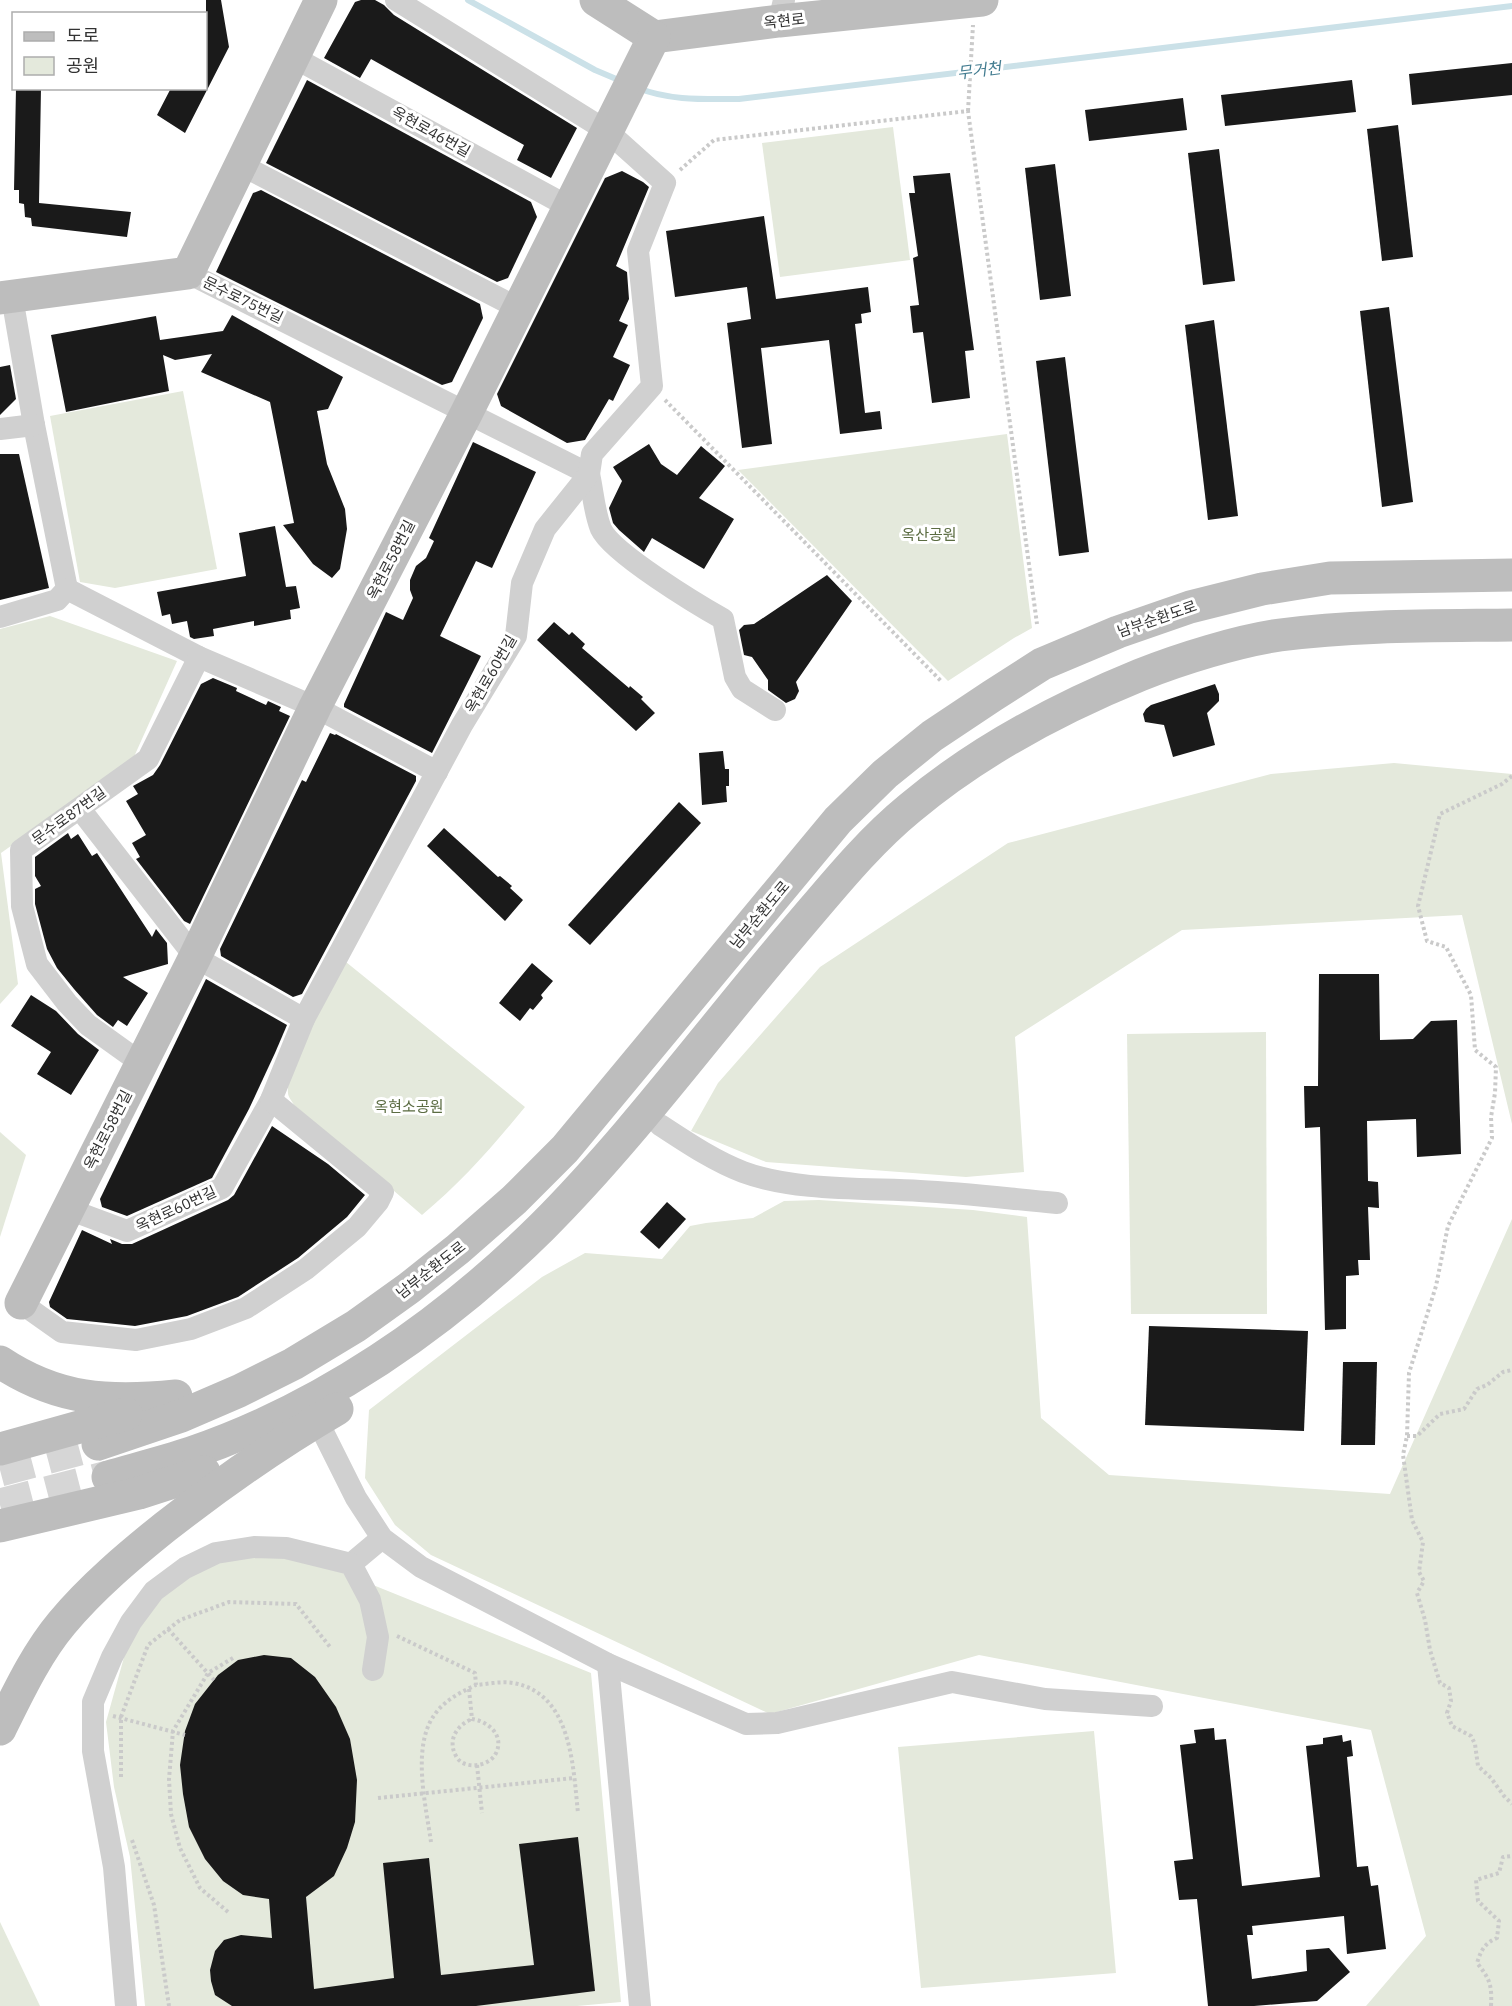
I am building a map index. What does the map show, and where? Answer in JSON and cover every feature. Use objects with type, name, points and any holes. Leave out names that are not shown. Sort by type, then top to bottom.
[{"type":"main road","points":[[188,273],[321,0]]},
{"type":"main road","points":[[596,0],[648,50]]},
{"type":"main road","name":"옥현로","points":[[648,50],[782,11],[978,1]]},
{"type":"main road","name":"옥현로58번길","points":[[21,1304],[195,957],[315,707],[467,412],[648,50]]},
{"type":"main road","name":"문수로75번길","points":[[6,298],[188,273]]},
{"type":"main road","name":"남부순환도로","points":[[98,1444],[181,1416],[293,1364],[356,1326],[458,1249],[514,1200],[565,1149],[838,820],[885,774],[932,736],[1042,664],[1118,632],[1190,607],[1262,589],[1330,578],[1512,575]]},
{"type":"main road","points":[[108,1477],[191,1453],[252,1429],[311,1401],[377,1362],[432,1322],[481,1282],[541,1228],[592,1173],[866,850],[909,808],[956,773],[1014,737],[1062,711],[1143,674],[1207,653],[1275,636],[1342,628],[1512,625]]},
{"type":"main road","points":[[0,1449],[120,1416],[232,1373],[277,1351],[338,1316],[398,1273],[501,1185],[554,1131],[697,962],[794,854],[885,774]]},
{"type":"main road","points":[[0,1526],[139,1493],[200,1473],[258,1449],[317,1420],[385,1381],[442,1340],[496,1297],[552,1246],[608,1187],[660,1125],[828,903],[909,808]]},
{"type":"main road","points":[[0,1362],[32,1380],[86,1397],[114,1400],[176,1396]]},
{"type":"main road","points":[[0,1729],[36,1662],[61,1624],[92,1592],[135,1552],[191,1507],[317,1420]]},
{"type":"street","points":[[396,0],[607,131],[665,183],[638,251],[651,386]]},
{"type":"street","name":"옥현로46번길","points":[[293,57],[569,207]]},
{"type":"street","points":[[241,165],[518,308]]},
{"type":"street","name":"문수로75번길","points":[[188,273],[467,412]]},
{"type":"street","points":[[6,298],[67,589]]},
{"type":"street","name":"옥현로60번길","points":[[68,1209],[128,1231],[222,1188],[271,1100],[304,1019],[462,725],[516,636],[522,583],[545,528],[589,474],[592,454],[651,386]]},
{"type":"street","points":[[467,412],[589,474],[602,530],[618,549],[680,594],[723,619],[735,677],[742,689],[775,710]]},
{"type":"street","points":[[0,429],[34,425]]},
{"type":"street","points":[[0,616],[57,600],[67,589]]},
{"type":"street","points":[[67,589],[199,657],[315,707],[437,772]]},
{"type":"street","name":"문수로87번길","points":[[141,1063],[88,1025],[67,1003],[37,964],[22,906],[21,850],[148,759],[199,657]]},
{"type":"street","points":[[80,809],[195,957],[304,1019]]},
{"type":"street","points":[[21,1304],[62,1332],[136,1340],[191,1329],[246,1308],[306,1269],[357,1227],[378,1202],[383,1192],[271,1100]]},
{"type":"street","points":[[660,1125],[695,1147],[743,1172],[778,1182],[936,1192],[1056,1203]]},
{"type":"street","points":[[317,1420],[356,1498],[382,1538],[421,1567],[608,1664],[746,1724],[777,1723],[952,1682],[1045,1699],[1152,1706]]},
{"type":"street","points":[[351,1564],[382,1538]]},
{"type":"street","points":[[126,2006],[114,1867],[93,1751],[93,1702],[112,1657],[131,1623],[154,1591],[185,1568],[216,1552],[254,1547],[286,1548],[351,1564],[370,1600],[378,1637],[373,1670]]},
{"type":"street","points":[[608,1664],[640,2006]]},
{"type":"path","points":[[978,1],[968,111],[1037,624]]},
{"type":"path","points":[[665,183],[714,140],[968,111]]},
{"type":"path","points":[[651,386],[942,682]]},
{"type":"path","points":[[1512,776],[1502,784],[1440,814],[1418,906],[1427,941],[1446,947],[1471,995],[1475,1050],[1496,1067],[1491,1138],[1448,1226],[1436,1286],[1409,1373],[1407,1436],[1403,1455],[1412,1520],[1423,1542],[1419,1572],[1424,1581],[1417,1593],[1440,1683],[1449,1688],[1451,1701],[1447,1713],[1452,1725],[1471,1736],[1478,1766],[1512,1804]]},
{"type":"path","points":[[1407,1436],[1417,1436],[1440,1414],[1464,1409],[1477,1389],[1487,1385],[1503,1372],[1512,1370]]},
{"type":"path","points":[[122,1784],[120,1773],[122,1717],[148,1646],[180,1620],[229,1602],[296,1604],[330,1647]]},
{"type":"path","points":[[168,1629],[214,1680]]},
{"type":"path","points":[[378,1637],[396,1636],[475,1673],[476,1685]]},
{"type":"path","points":[[228,1912],[200,1888],[180,1848],[171,1814],[169,1779],[172,1731],[208,1673],[233,1658]]},
{"type":"path","points":[[431,1842],[422,1761],[428,1725],[444,1704],[476,1685],[514,1683],[534,1690],[559,1716],[573,1759],[578,1813]]},
{"type":"path","points":[[469,1689],[472,1719]]},
{"type":"path","points":[[122,1717],[185,1735]]},
{"type":"path","points":[[472,1719],[492,1726],[496,1735],[495,1755],[486,1763],[477,1766],[458,1761],[454,1753],[454,1735],[463,1723],[472,1719]]},
{"type":"path","points":[[477,1766],[482,1813]]},
{"type":"path","points":[[378,1798],[574,1778]]},
{"type":"path","points":[[131,1836],[154,1905],[169,2006]]},
{"type":"path","points":[[1491,2006],[1489,1977],[1477,1963],[1480,1953],[1488,1942],[1497,1938],[1499,1921],[1478,1900],[1476,1880],[1499,1873],[1503,1857],[1512,1856]]},
{"type":"green space","points":[[893,127],[910,260],[780,277],[762,143]]},
{"type":"green space","points":[[183,391],[217,569],[115,588],[80,582],[50,416]]},
{"type":"green space","name":"옥산공원","points":[[1007,434],[1032,628],[948,681],[738,470]]},
{"type":"green space","points":[[50,616],[177,661],[133,759],[1,853],[18,984],[0,1004],[0,629]]},
{"type":"green space","points":[[1394,763],[1512,774],[1512,1124],[1462,915],[1182,930],[1015,1037],[1024,1172],[966,1177],[766,1162],[691,1131],[718,1083],[820,967],[1008,843],[1271,774]]},
{"type":"green space","name":"옥현소공원","points":[[346,962],[525,1107],[476,1164],[422,1215],[294,1105],[288,1094],[289,1081],[302,1047]]},
{"type":"green space","points":[[1266,1032],[1267,1314],[1131,1314],[1127,1034]]},
{"type":"green space","points":[[0,1132],[26,1155],[0,1237]]},
{"type":"green space","points":[[819,1200],[973,1210],[1027,1217],[1041,1418],[1109,1475],[1390,1494],[1512,1219],[1512,2006],[1366,2006],[1426,1936],[1371,1730],[979,1655],[770,1714],[431,1555],[395,1525],[365,1478],[369,1410],[542,1277],[585,1253],[662,1259],[690,1226],[753,1218],[784,1201]]},
{"type":"green space","points":[[245,1554],[289,1554],[321,1564],[591,1673],[621,2002],[577,2006],[145,2006],[130,1857],[114,1787],[106,1722],[126,1650],[150,1608],[179,1577]]},
{"type":"green space","points":[[1094,1731],[1116,1973],[921,1988],[898,1747]]},
{"type":"green space","points":[[0,1922],[40,2006],[0,2006]]},
{"type":"building","points":[[206,0],[221,0],[229,47],[207,90],[207,12]]},
{"type":"building","points":[[375,0],[384,5],[394,15],[577,128],[551,178],[517,160],[524,145],[371,59],[360,78],[324,58],[355,2]]},
{"type":"building","points":[[1512,63],[1512,95],[1412,105],[1409,74]]},
{"type":"building","points":[[307,80],[531,202],[537,217],[508,278],[497,282],[266,163]]},
{"type":"building","points":[[1352,80],[1356,112],[1225,126],[1221,95]]},
{"type":"building","points":[[16,90],[41,90],[39,203],[131,212],[127,237],[32,226],[31,218],[25,217],[24,204],[19,203],[19,190],[14,190]]},
{"type":"building","points":[[170,90],[207,90],[185,133],[157,115]]},
{"type":"building","points":[[1183,98],[1187,130],[1089,141],[1085,110]]},
{"type":"building","points":[[1398,125],[1413,257],[1382,261],[1367,129]]},
{"type":"building","points":[[1219,149],[1235,281],[1203,285],[1188,153]]},
{"type":"building","points":[[1055,164],[1071,296],[1040,300],[1025,168]]},
{"type":"building","points":[[622,171],[649,187],[616,266],[627,272],[629,299],[619,321],[628,325],[613,357],[630,365],[613,401],[609,399],[585,440],[567,443],[501,406],[497,394],[605,178]]},
{"type":"building","points":[[950,173],[974,350],[965,351],[970,398],[932,403],[923,332],[913,333],[910,306],[919,305],[913,258],[918,256],[909,193],[915,193],[913,176]]},
{"type":"building","points":[[261,190],[480,304],[483,318],[452,382],[442,385],[216,272],[253,193]]},
{"type":"building","points":[[764,216],[776,299],[868,287],[871,312],[861,314],[862,323],[855,324],[865,413],[880,411],[882,429],[840,434],[829,340],[761,348],[772,444],[742,448],[727,323],[751,319],[747,287],[675,297],[666,231]]},
{"type":"building","points":[[1389,307],[1413,502],[1382,507],[1360,311]]},
{"type":"building","points":[[232,315],[343,377],[328,409],[317,411],[327,464],[345,509],[347,529],[340,569],[332,578],[313,564],[283,525],[294,523],[270,402],[201,372],[212,354],[175,360],[163,355],[169,391],[66,412],[51,335],[156,316],[160,340],[223,331]]},
{"type":"building","points":[[1214,320],[1238,516],[1208,520],[1185,325]]},
{"type":"building","points":[[1065,357],[1089,552],[1059,556],[1036,361]]},
{"type":"building","points":[[10,365],[16,399],[0,415],[0,367]]},
{"type":"building","points":[[473,442],[536,472],[492,568],[476,561],[440,636],[481,656],[432,753],[344,707],[344,704],[386,612],[403,620],[413,598],[410,580],[416,566],[426,558],[434,541],[429,538]]},
{"type":"building","points":[[649,444],[661,464],[677,475],[701,446],[725,466],[699,498],[734,519],[704,569],[652,538],[644,552],[613,523],[609,508],[622,481],[613,467]]},
{"type":"building","points":[[0,454],[19,454],[49,588],[0,600]]},
{"type":"building","points":[[275,526],[286,587],[296,586],[300,608],[290,610],[291,619],[254,626],[254,621],[213,629],[214,636],[194,639],[190,637],[187,621],[172,624],[170,614],[162,616],[157,592],[246,576],[239,533]]},
{"type":"building","points":[[827,575],[852,601],[796,682],[799,691],[795,699],[786,703],[768,690],[768,680],[752,657],[744,655],[739,630],[744,625],[754,624]]},
{"type":"building","points":[[554,622],[569,635],[572,632],[585,644],[582,648],[643,697],[641,699],[655,713],[636,731],[537,640]]},
{"type":"building","points":[[213,678],[237,688],[236,691],[266,705],[268,701],[281,707],[279,711],[290,716],[190,924],[184,921],[136,859],[140,857],[132,843],[146,835],[126,801],[138,794],[133,786],[153,775],[201,684]]},
{"type":"building","points":[[1215,684],[1219,701],[1207,713],[1215,745],[1173,757],[1164,725],[1145,722],[1143,714],[1151,705]]},
{"type":"building","points":[[330,733],[416,776],[416,781],[302,994],[293,997],[221,956],[220,949],[302,780],[306,782]]},
{"type":"building","points":[[723,751],[725,769],[729,769],[729,786],[726,786],[727,802],[702,805],[699,753]]},
{"type":"building","points":[[679,802],[701,823],[590,945],[568,925]]},
{"type":"building","points":[[444,828],[498,877],[500,876],[512,886],[510,888],[523,900],[505,921],[427,846]]},
{"type":"building","points":[[68,833],[71,839],[78,834],[92,856],[97,853],[152,937],[156,929],[167,943],[168,964],[123,977],[148,993],[127,1026],[118,1020],[113,1027],[97,1015],[57,968],[47,949],[35,904],[35,889],[41,886],[35,876],[35,857]]},
{"type":"building","points":[[532,963],[553,981],[541,995],[543,998],[533,1010],[530,1008],[520,1021],[499,1003]]},
{"type":"building","points":[[1319,974],[1379,974],[1380,1040],[1413,1039],[1431,1021],[1457,1020],[1461,1154],[1417,1157],[1416,1119],[1367,1121],[1368,1181],[1378,1182],[1379,1208],[1368,1207],[1370,1260],[1358,1260],[1359,1275],[1346,1276],[1346,1329],[1325,1330],[1320,1127],[1305,1128],[1304,1086],[1318,1086]]},
{"type":"building","points":[[206,979],[287,1025],[275,1053],[249,1109],[212,1178],[127,1216],[102,1207],[100,1199]]},
{"type":"building","points":[[31,995],[56,1011],[78,1034],[99,1050],[71,1095],[37,1074],[51,1052],[11,1026]]},
{"type":"building","points":[[272,1126],[328,1164],[365,1195],[347,1217],[298,1258],[238,1297],[187,1316],[135,1326],[67,1319],[50,1307],[49,1302],[82,1230],[112,1244],[110,1239],[122,1244],[132,1244],[228,1200],[234,1195]]},
{"type":"building","points":[[667,1202],[686,1219],[659,1249],[640,1232]]},
{"type":"building","points":[[1149,1326],[1308,1331],[1304,1431],[1145,1425]]},
{"type":"building","points":[[1343,1362],[1377,1362],[1375,1445],[1341,1445]]},
{"type":"building","points":[[264,1655],[291,1658],[315,1677],[336,1707],[350,1739],[357,1780],[355,1822],[347,1848],[334,1876],[306,1897],[314,1989],[394,1978],[383,1863],[429,1858],[441,1975],[534,1965],[519,1844],[578,1837],[595,1991],[476,2006],[232,2006],[215,1995],[210,1970],[215,1951],[224,1940],[241,1935],[272,1938],[269,1899],[243,1895],[223,1881],[205,1859],[189,1827],[180,1765],[185,1731],[195,1704],[218,1675],[238,1660]]},
{"type":"building","points":[[1214,1728],[1215,1740],[1226,1739],[1242,1886],[1320,1877],[1306,1746],[1323,1744],[1323,1738],[1342,1735],[1343,1742],[1351,1740],[1353,1756],[1347,1757],[1357,1867],[1368,1866],[1371,1886],[1378,1885],[1386,1949],[1347,1954],[1344,1916],[1252,1926],[1253,1935],[1247,1935],[1252,1979],[1307,1971],[1306,1950],[1329,1948],[1350,1972],[1317,2001],[1254,2006],[1208,2006],[1197,1899],[1179,1900],[1174,1861],[1193,1859],[1180,1745],[1196,1743],[1194,1730]]},
{"type":"waterway","name":"무거천","points":[[468,0],[595,70],[621,81]]},
{"type":"waterway","name":"무거천","points":[[638,88],[675,97],[739,99],[1512,6]]},
{"type":"tunnel","points":[[0,1470],[98,1444]]},
{"type":"tunnel","points":[[0,1505],[108,1477]]}]
